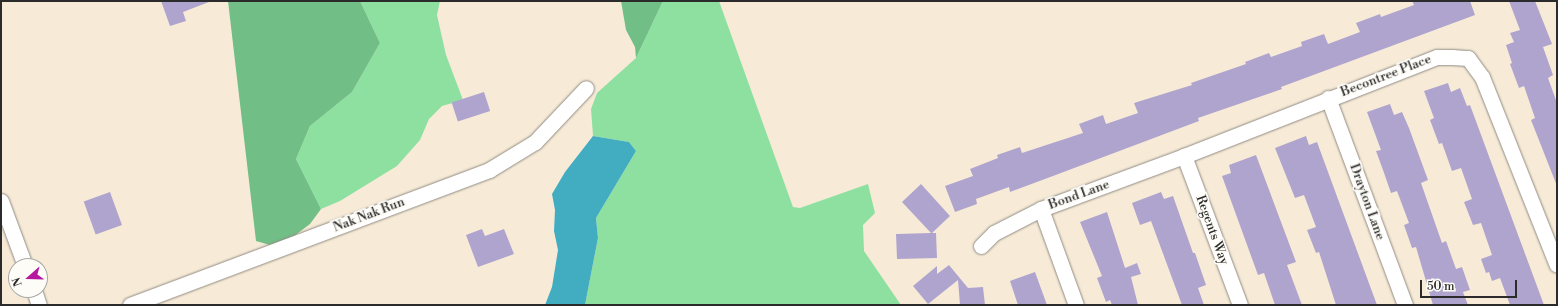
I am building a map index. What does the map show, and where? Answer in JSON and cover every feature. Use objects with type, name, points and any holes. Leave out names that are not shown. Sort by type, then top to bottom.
[{"type":"street","name":"Becontree Place","points":[[1184,156],[1328,98],[1437,57],[1468,58],[1482,77],[1557,265]]},
{"type":"street","name":"Nak Nak Run","points":[[130,305],[489,170],[535,142],[586,88]]},
{"type":"street","name":"Drayton Lane","points":[[1328,98],[1405,305]]},
{"type":"street","name":"Bond Lane","points":[[981,246],[994,233],[1041,209],[1184,156]]},
{"type":"street","name":"Regents Way","points":[[1184,156],[1240,305]]},
{"type":"street","points":[[1,201],[22,258]]},
{"type":"street","points":[[1041,209],[1076,305]]},
{"type":"green space","points":[[228,1],[360,1],[380,43],[352,92],[310,126],[296,159],[321,209],[310,224],[294,236],[270,245],[256,241]]},
{"type":"green space","points":[[360,1],[440,1],[437,15],[446,55],[463,100],[442,106],[429,119],[420,140],[397,166],[340,201],[321,209],[296,159],[310,126],[352,92],[380,43]]},
{"type":"green space","points":[[621,1],[663,1],[636,58],[635,47],[626,30]]},
{"type":"green space","points":[[663,1],[719,1],[793,207],[800,208],[868,184],[875,213],[863,225],[864,251],[901,305],[585,305],[598,238],[596,218],[636,151],[629,142],[593,136],[591,109],[597,93],[636,58]]},
{"type":"water","points":[[593,136],[629,142],[636,151],[596,218],[598,238],[585,305],[545,305],[552,287],[558,250],[554,231],[555,210],[552,194],[565,172]]},
{"type":"building","points":[[161,1],[209,2],[183,12],[186,21],[170,26]]},
{"type":"building","points":[[1412,1],[1470,1],[1475,15],[1281,87],[1282,89],[1198,118],[1199,121],[1010,192],[1009,187],[976,199],[977,204],[955,212],[945,186],[973,176],[970,169],[998,158],[997,155],[1020,147],[1022,153],[1083,133],[1079,124],[1103,115],[1106,124],[1138,113],[1134,103],[1192,85],[1191,83],[1246,64],[1245,62],[1269,53],[1271,57],[1302,46],[1301,42],[1324,34],[1328,44],[1360,32],[1356,23],[1380,14],[1381,17],[1414,5]]},
{"type":"building","points":[[1509,1],[1535,1],[1552,44],[1543,47],[1553,75],[1548,78],[1557,103],[1557,186],[1531,120],[1535,118],[1524,86],[1519,88],[1510,64],[1512,63],[1506,45],[1514,42],[1510,33],[1520,30]]},
{"type":"building","points":[[1448,83],[1451,92],[1460,88],[1467,106],[1470,105],[1544,305],[1510,305],[1500,278],[1492,281],[1489,272],[1486,273],[1481,259],[1492,255],[1481,223],[1473,225],[1464,202],[1472,199],[1461,168],[1452,171],[1442,143],[1439,144],[1430,120],[1434,118],[1424,91]]},
{"type":"building","points":[[484,92],[490,111],[458,122],[452,103]]},
{"type":"building","points":[[1390,104],[1394,115],[1402,112],[1409,128],[1428,180],[1421,183],[1442,243],[1446,241],[1456,269],[1462,267],[1470,290],[1463,292],[1468,305],[1433,305],[1416,247],[1412,248],[1404,225],[1409,223],[1397,191],[1391,193],[1376,151],[1381,150],[1367,112]]},
{"type":"building","points":[[1306,136],[1309,145],[1317,142],[1377,305],[1336,305],[1319,252],[1316,253],[1307,230],[1316,227],[1304,195],[1295,198],[1275,148]]},
{"type":"building","points":[[1256,155],[1296,262],[1287,265],[1302,305],[1275,305],[1264,273],[1258,275],[1222,176],[1231,173],[1229,165]]},
{"type":"building","points":[[921,184],[950,216],[932,233],[936,233],[937,258],[897,259],[896,234],[931,233],[902,202]]},
{"type":"building","points":[[110,192],[122,225],[96,234],[84,202]]},
{"type":"building","points":[[1161,192],[1164,199],[1173,196],[1193,253],[1195,253],[1206,285],[1198,288],[1204,305],[1182,305],[1151,221],[1140,225],[1132,203]]},
{"type":"building","points":[[1107,212],[1125,268],[1137,263],[1141,274],[1131,277],[1138,305],[1112,305],[1110,300],[1106,302],[1097,278],[1102,276],[1080,222]]},
{"type":"building","points":[[482,229],[485,236],[504,229],[514,254],[478,267],[466,235]]},
{"type":"building","points":[[949,265],[968,288],[983,287],[985,305],[960,305],[958,280],[928,304],[913,286],[937,266],[937,274]]},
{"type":"building","points":[[1035,272],[1047,305],[1018,305],[1010,281]]}]
